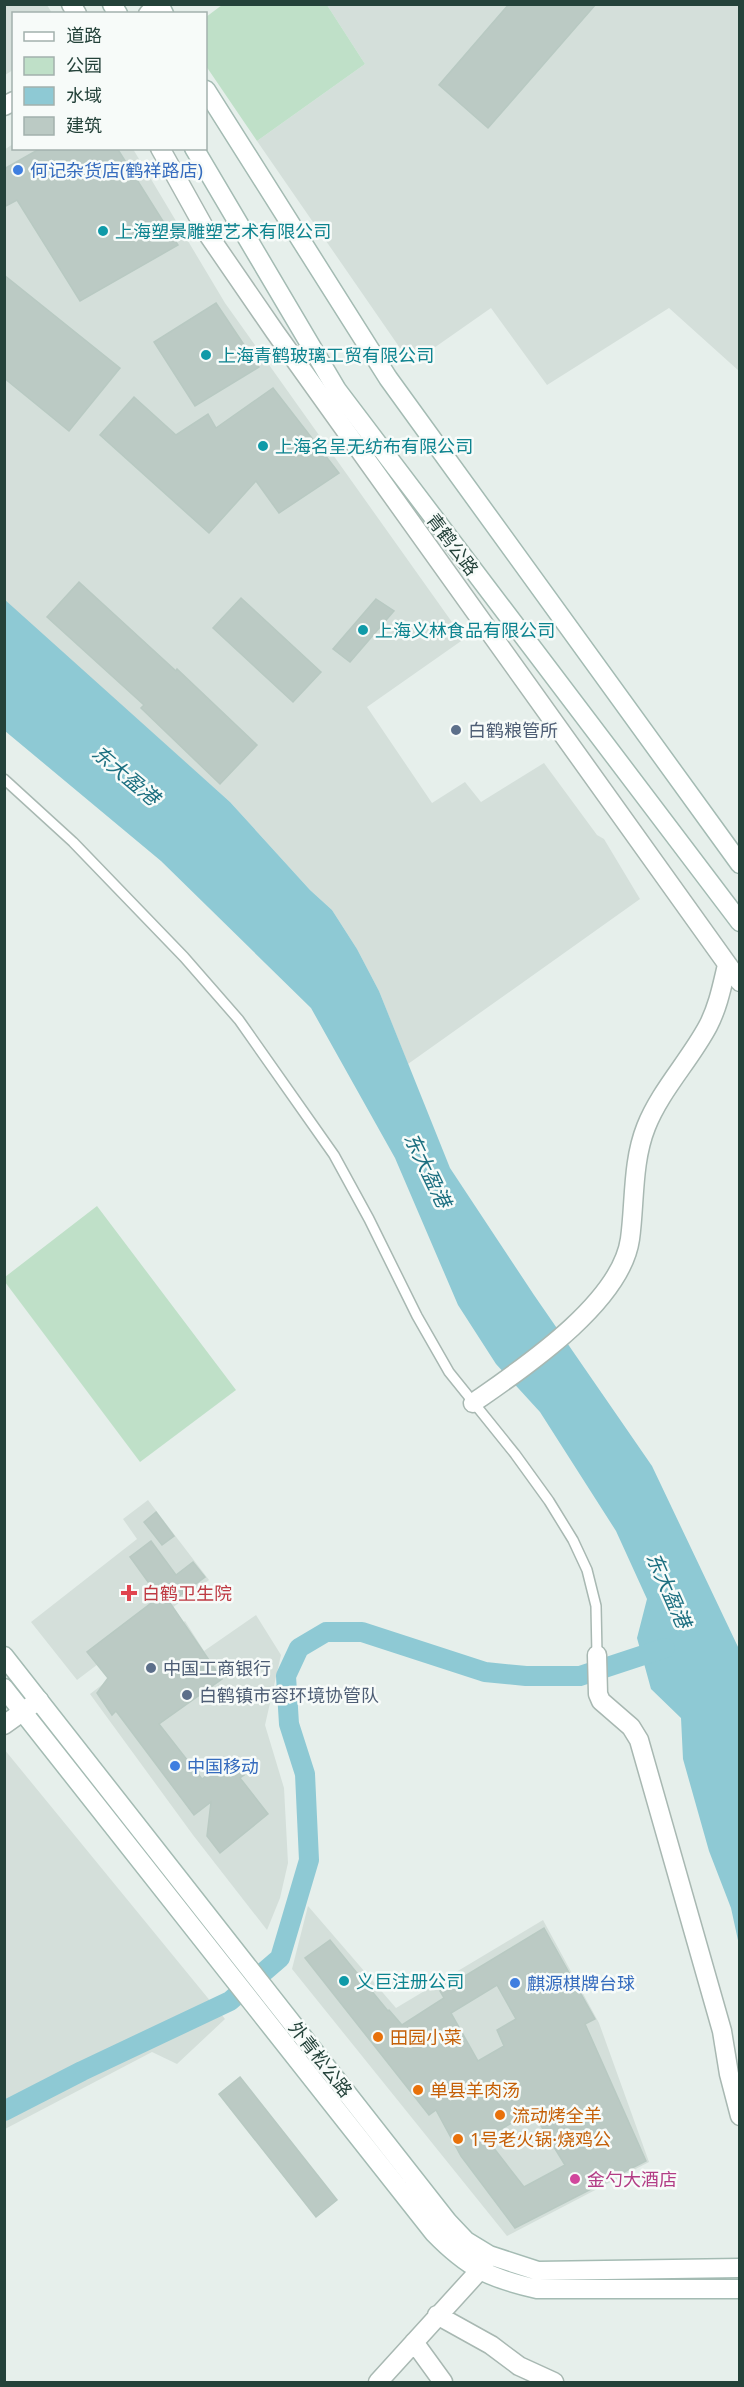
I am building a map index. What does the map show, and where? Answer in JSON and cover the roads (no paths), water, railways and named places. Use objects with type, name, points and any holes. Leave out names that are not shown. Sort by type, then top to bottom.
[{"type":"main road","points":[[207,92],[388,378],[740,864]]},
{"type":"main road","points":[[161,150],[209,236],[275,332],[740,982]]},
{"type":"main road","name":"青鹤公路","points":[[195,150],[337,390],[740,922]]},
{"type":"main road","points":[[473,1403],[574,1326],[606,1290],[624,1264],[630,1240],[633,1191],[646,1127],[708,1027],[718,1004],[727,966]]},
{"type":"main road","points":[[597,1655],[598,1694],[607,1707],[632,1727],[639,1740],[722,2031],[729,2074],[740,2116]]},
{"type":"main road","name":"外青松公路","points":[[4,1656],[32,1705],[243,1974],[434,2233],[454,2254],[479,2271],[507,2282],[537,2289],[740,2289]]},
{"type":"main road","name":"外青松公路","points":[[4,1688],[32,1705]]},
{"type":"main road","points":[[4,1725],[32,1705]]},
{"type":"main road","name":"外青松公路","points":[[258,1994],[466,2241],[489,2254],[538,2271],[740,2268]]},
{"type":"main road","points":[[378,2382],[479,2271],[489,2254]]},
{"type":"main road","points":[[437,2315],[491,2345],[519,2366],[554,2382]]},
{"type":"main road","points":[[414,2342],[443,2382]]},
{"type":"lane","points":[[4,779],[73,842],[139,908],[239,1020],[334,1155],[417,1316],[449,1372],[515,1454],[549,1501],[573,1540],[587,1570],[596,1606],[597,1655]]},
{"type":"water","name":"东大盈港","points":[[4,599],[230,802],[310,890],[332,910],[357,949],[379,991],[450,1168],[652,1466],[739,1649],[739,1945],[731,1908],[709,1851],[683,1759],[681,1718],[651,1689],[637,1638],[647,1599],[616,1531],[540,1412],[496,1364],[458,1305],[395,1158],[311,1008],[161,861],[5,731]]},
{"type":"waterway","points":[[4,2111],[82,2071],[230,2001],[280,1958],[309,1860],[305,1774],[289,1724],[286,1676],[299,1648],[326,1632],[362,1632],[485,1672],[526,1676],[580,1676],[665,1648]]},
{"type":"place","name":"何记杂货店(鹤祥路店)","points":[[18,170]]},
{"type":"place","name":"上海塑景雕塑艺术有限公司","points":[[103,231]]},
{"type":"place","name":"上海青鹤玻璃工贸有限公司","points":[[206,355]]},
{"type":"place","name":"上海名呈无纺布有限公司","points":[[263,446]]},
{"type":"place","name":"上海义林食品有限公司","points":[[363,630]]},
{"type":"place","name":"白鹤粮管所","points":[[456,730]]},
{"type":"place","name":"白鹤卫生院","points":[[129,1593]]},
{"type":"place","name":"中国工商银行","points":[[151,1668]]},
{"type":"place","name":"白鹤镇市容环境协管队","points":[[187,1695]]},
{"type":"place","name":"中国移动","points":[[175,1766]]},
{"type":"place","name":"义巨注册公司","points":[[344,1981]]},
{"type":"place","name":"麒源棋牌台球","points":[[515,1983]]},
{"type":"place","name":"田园小菜","points":[[378,2037]]},
{"type":"place","name":"单县羊肉汤","points":[[418,2090]]},
{"type":"place","name":"流动烤全羊","points":[[500,2115]]},
{"type":"place","name":"1号老火锅·烧鸡公","points":[[458,2139]]},
{"type":"place","name":"金勺大酒店","points":[[575,2179]]}]
